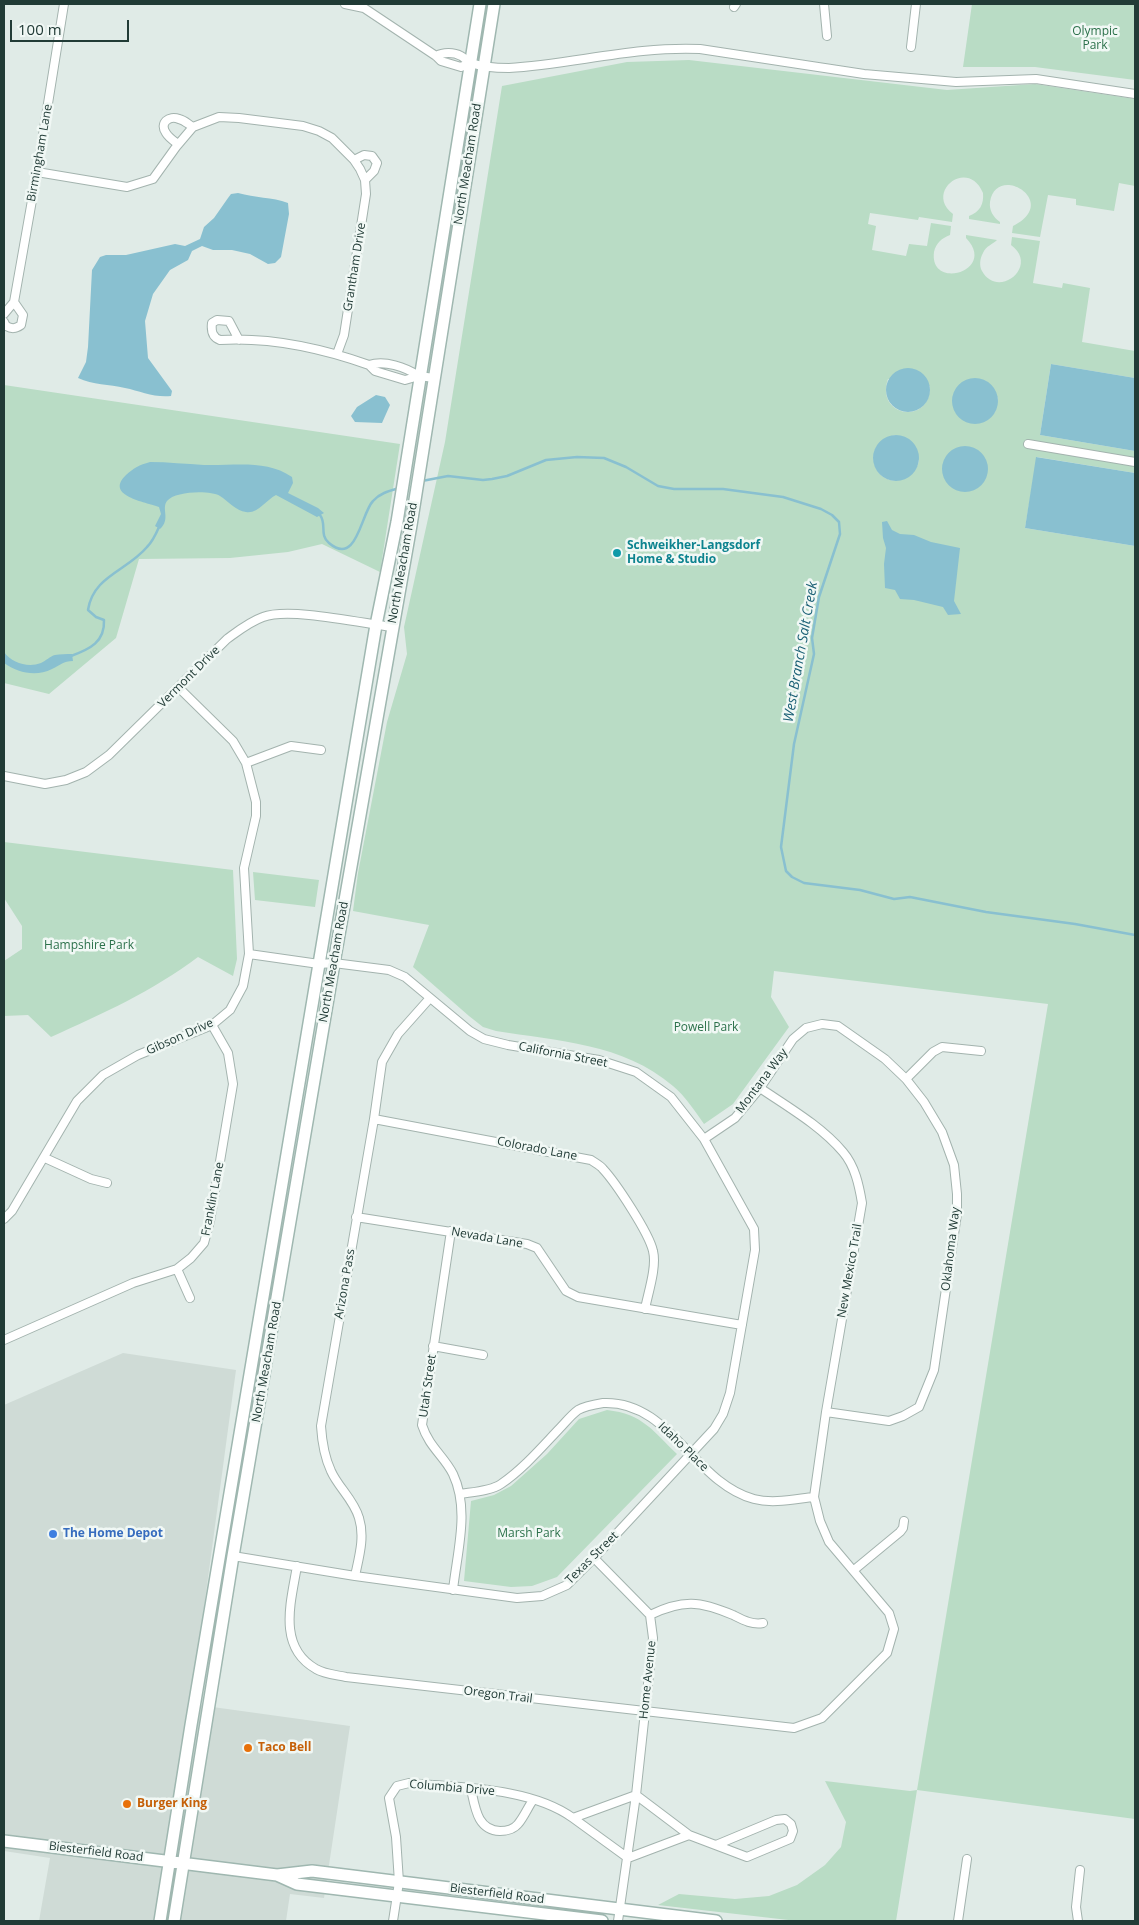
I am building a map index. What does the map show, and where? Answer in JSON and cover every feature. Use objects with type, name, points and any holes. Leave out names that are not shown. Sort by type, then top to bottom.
[{"type":"main road","name":"North Meacham Road","points":[[160,1921],[376,625],[400,502],[480,4]]},
{"type":"main road","name":"North Meacham Road","points":[[174,1921],[233,1556],[415,498],[494,4]]},
{"type":"main road","name":"Biesterfield Road","points":[[4,1841],[278,1875],[312,1871],[716,1921]]},
{"type":"main road","name":"Biesterfield Road","points":[[278,1875],[297,1884],[602,1921]]},
{"type":"street","name":"Birmingham Lane","points":[[4,314],[14,302],[64,4]]},
{"type":"street","points":[[345,4],[364,8],[441,61],[457,67],[470,63]]},
{"type":"street","points":[[824,4],[827,36]]},
{"type":"street","points":[[911,47],[916,4]]},
{"type":"street","points":[[436,56],[442,52],[459,55],[470,63],[508,68],[616,56],[642,50],[700,48],[864,74],[956,82],[1036,79],[1135,94]]},
{"type":"street","points":[[178,144],[166,134],[164,123],[167,119],[172,117],[181,119],[193,127]]},
{"type":"street","points":[[37,172],[127,187],[153,179],[178,144],[193,127],[219,117],[303,126],[319,131],[332,138],[354,160],[365,180]]},
{"type":"street","name":"Grantham Drive","points":[[337,354],[346,325],[364,208],[365,180],[374,172],[377,163],[372,156],[364,155],[354,160]]},
{"type":"street","name":"Birmingham Lane","points":[[4,322],[10,328],[21,326],[23,315],[14,302]]},
{"type":"street","points":[[240,340],[304,345],[369,365],[375,371],[405,380],[419,376],[434,378]]},
{"type":"street","points":[[369,365],[376,363],[406,368],[419,376]]},
{"type":"street","points":[[1028,444],[1135,462]]},
{"type":"street","name":"Vermont Drive","points":[[4,776],[45,784],[66,780],[86,772],[109,755],[227,640],[243,627],[264,617],[282,613],[392,627]]},
{"type":"street","name":"Gibson Drive","points":[[4,1219],[12,1211],[45,1158],[77,1101],[103,1075],[138,1055],[212,1025],[230,1010],[243,986],[249,954],[244,868],[256,816],[256,802],[246,763],[233,741],[179,688]]},
{"type":"street","points":[[246,763],[291,746],[321,750]]},
{"type":"street","name":"California Street","points":[[249,954],[319,964],[334,963],[389,970],[405,977],[470,1031],[484,1039],[508,1045],[598,1060],[636,1072],[671,1097],[704,1138],[754,1229],[755,1250],[742,1325]]},
{"type":"street","name":"Arizona Pass","points":[[355,1576],[361,1545],[359,1518],[350,1498],[331,1472],[323,1449],[321,1426],[374,1119],[382,1062],[398,1034],[430,998]]},
{"type":"street","name":"Oklahoma Way","points":[[793,1039],[806,1028],[822,1024],[838,1026],[885,1059],[906,1079],[924,1102],[942,1132],[954,1165],[957,1194],[957,1214],[934,1370],[919,1407],[904,1416],[890,1421],[826,1412]]},
{"type":"street","name":"Franklin Lane","points":[[4,1340],[133,1283],[177,1269],[191,1258],[204,1243],[210,1221],[233,1084],[228,1053],[212,1025]]},
{"type":"street","name":"Montana Way","points":[[704,1138],[735,1118],[760,1088],[793,1039]]},
{"type":"street","points":[[906,1079],[933,1052],[942,1047],[981,1051]]},
{"type":"street","name":"New Mexico Trail","points":[[760,1088],[816,1126],[844,1153],[857,1177],[862,1203],[826,1412],[814,1497]]},
{"type":"street","name":"Colorado Lane","points":[[374,1119],[591,1160],[603,1169],[630,1206],[654,1252],[654,1265],[646,1309]]},
{"type":"street","points":[[45,1158],[91,1179],[107,1183]]},
{"type":"street","name":"Nevada Lane","points":[[356,1217],[528,1244],[536,1248],[542,1255],[566,1290],[578,1297],[742,1325]]},
{"type":"street","name":"Utah Street","points":[[451,1231],[422,1425],[426,1438],[452,1473],[460,1494],[462,1514],[453,1590]]},
{"type":"street","points":[[177,1269],[190,1298]]},
{"type":"street","name":"Texas Street","points":[[233,1556],[355,1576],[517,1598],[542,1596],[567,1585],[714,1429],[723,1414],[730,1393],[742,1325]]},
{"type":"street","points":[[433,1346],[483,1356]]},
{"type":"street","name":"Idaho Place","points":[[460,1494],[499,1485],[524,1465],[578,1410],[603,1403],[624,1405],[642,1412],[659,1422],[690,1454],[720,1481],[736,1492],[754,1499],[773,1501],[814,1497]]},
{"type":"street","points":[[814,1497],[820,1521],[829,1542],[854,1570],[900,1532],[904,1521]]},
{"type":"street","points":[[594,1558],[650,1615],[668,1607],[692,1603],[712,1606],[754,1624],[763,1624]]},
{"type":"street","name":"Oregon Trail","points":[[297,1566],[290,1608],[290,1636],[300,1657],[317,1670],[346,1677],[794,1728],[822,1718],[887,1653],[892,1641],[894,1629],[889,1613],[854,1570]]},
{"type":"street","name":"Home Avenue","points":[[618,1921],[636,1795],[653,1638],[650,1615]]},
{"type":"street","name":"Columbia Drive","points":[[393,1921],[399,1882],[396,1837],[389,1798],[397,1786],[409,1783],[510,1794],[559,1808],[628,1858]]},
{"type":"street","points":[[471,1789],[478,1818],[485,1826],[494,1830],[505,1831],[514,1827],[533,1800]]},
{"type":"street","points":[[573,1818],[636,1795],[689,1835],[716,1846],[747,1857],[790,1839],[791,1824],[785,1819],[776,1820],[716,1846]]},
{"type":"street","points":[[628,1858],[689,1835]]},
{"type":"street","points":[[958,1921],[967,1859]]},
{"type":"street","points":[[1078,1921],[1076,1907],[1080,1870]]},
{"type":"shaded area","points":[[123,1353],[236,1370],[191,1704],[350,1726],[324,1898],[290,1894],[286,1921],[39,1921],[50,1858],[4,1851],[4,1405]]},
{"type":"green space","name":"Olympic Park","points":[[972,4],[1135,4],[1135,80],[1035,67],[963,67]]},
{"type":"green space","name":"Powell Park","points":[[689,60],[947,90],[1035,84],[1135,99],[1135,186],[1119,183],[1114,211],[1076,205],[1076,199],[1048,195],[1040,237],[1012,233],[1013,226],[1026,216],[1031,206],[1029,197],[1022,190],[1013,186],[1003,185],[995,191],[990,202],[992,213],[1000,224],[969,219],[969,216],[980,207],[983,201],[983,193],[976,183],[968,178],[959,178],[946,188],[943,196],[945,205],[953,214],[952,222],[919,217],[918,220],[870,213],[868,224],[876,226],[872,250],[906,256],[909,244],[927,246],[931,223],[951,226],[950,235],[940,241],[934,252],[935,264],[941,271],[950,273],[960,272],[969,267],[974,260],[974,250],[966,235],[997,240],[984,251],[980,264],[982,271],[989,279],[997,282],[1006,281],[1019,270],[1021,262],[1019,253],[1011,245],[1012,237],[1040,241],[1033,283],[1062,288],[1063,283],[1090,288],[1082,342],[1135,351],[1135,378],[1051,364],[1040,435],[1135,451],[1135,473],[1037,457],[1025,528],[1135,546],[1135,1819],[917,1790],[1048,1004],[774,971],[771,997],[789,1027],[733,1104],[704,1124],[686,1099],[673,1086],[654,1072],[633,1061],[589,1046],[496,1031],[483,1027],[413,967],[429,925],[353,911],[358,873],[387,722],[407,654],[404,627],[445,442],[502,86],[627,62]],"holes":[[[888,379],[930,386],[928,399],[922,407],[904,412],[889,402],[886,392]],[[972,379],[986,381],[998,398],[995,412],[983,422],[956,413],[954,397],[958,388],[966,381]],[[896,435],[919,461],[911,474],[894,480],[886,478],[879,473],[875,465],[874,456],[877,447],[884,440]]]},
{"type":"green space","points":[[4,385],[400,444],[380,572],[322,544],[288,552],[230,558],[139,559],[116,638],[49,694],[4,683]]},
{"type":"green space","name":"Hampshire Park","points":[[4,842],[233,870],[237,959],[233,976],[198,957],[145,991],[108,1011],[51,1037],[28,1015],[4,1016],[4,961],[22,949],[22,926],[4,898]]},
{"type":"green space","points":[[253,872],[319,880],[315,907],[255,900]]},
{"type":"green space","name":"Marsh Park","points":[[607,1410],[630,1415],[639,1420],[654,1431],[677,1454],[557,1577],[532,1586],[511,1587],[464,1581],[471,1501],[494,1495],[511,1486],[547,1454],[579,1419]]},
{"type":"green space","points":[[825,1781],[910,1791],[917,1790],[896,1921],[797,1921],[658,1905],[679,1894],[735,1899],[769,1896],[797,1885],[825,1865],[841,1847],[846,1822]]},
{"type":"water","points":[[238,193],[288,203],[289,214],[281,257],[275,263],[268,264],[250,254],[232,250],[213,250],[202,246],[192,251],[188,260],[170,270],[153,294],[145,321],[148,358],[172,391],[171,396],[153,395],[78,378],[86,362],[88,347],[92,270],[100,257],[106,255],[126,255],[175,244],[185,246],[200,239],[204,227],[214,218],[231,194]]},
{"type":"water","points":[[1051,364],[1135,378],[1135,451],[1040,435]]},
{"type":"water","points":[[912,368],[924,374],[929,381],[929,399],[924,406],[917,411],[904,412],[896,409],[889,402],[886,386],[889,378],[896,371]]},
{"type":"water","points":[[975,378],[988,382],[994,388],[998,401],[994,414],[988,420],[975,424],[962,420],[956,414],[952,401],[956,388],[962,382]]},
{"type":"water","points":[[376,395],[385,397],[390,405],[382,423],[355,422],[351,416],[357,407]]},
{"type":"water","points":[[896,435],[909,439],[915,445],[919,458],[915,471],[909,477],[896,481],[883,477],[877,471],[873,458],[877,445],[883,439]]},
{"type":"water","points":[[961,446],[969,446],[978,450],[984,456],[988,469],[984,482],[978,488],[969,492],[961,492],[952,488],[946,482],[942,473],[942,465],[946,456],[952,450]]},
{"type":"water","points":[[1036,457],[1135,473],[1135,546],[1025,528]]},
{"type":"water","points":[[150,462],[250,465],[272,468],[292,477],[293,483],[288,493],[324,513],[317,517],[276,495],[258,509],[246,512],[232,506],[215,494],[193,492],[177,495],[167,501],[165,504],[165,522],[160,529],[155,526],[161,514],[159,507],[129,497],[120,488],[121,482],[126,475],[137,467]]},
{"type":"water","points":[[887,521],[892,530],[900,534],[914,535],[931,542],[960,548],[954,601],[961,614],[948,615],[943,607],[914,600],[900,599],[895,590],[885,588],[884,564],[886,548],[882,522]]},
{"type":"water","points":[[4,652],[16,662],[26,665],[41,663],[61,654],[72,654],[73,661],[64,662],[55,668],[40,673],[27,673],[4,663]]},
{"type":"waterway","name":"West Branch Salt Creek","points":[[422,481],[448,476],[483,480],[492,479],[507,476],[546,460],[577,457],[604,458],[626,467],[658,486],[674,489],[723,489],[783,497],[821,509],[832,515],[839,522],[840,534],[819,597],[812,638],[814,654],[794,744],[781,847],[786,871],[792,877],[804,883],[860,890],[894,899],[910,897],[986,912],[1075,924],[1135,935]]},
{"type":"waterway","name":"West Branch Salt Creek","points":[[320,515],[326,540],[338,549],[346,548],[357,536],[373,501],[388,491],[400,488]]},
{"type":"waterway","name":"West Branch Salt Creek","points":[[71,656],[95,644],[102,634],[104,620],[96,617],[88,610],[91,599],[97,589],[104,581],[139,555],[151,543],[159,527]]},
{"type":"place","name":"Schweikher-Langsdorf Home & Studio","points":[[617,553]]},
{"type":"place","name":"The Home Depot","points":[[53,1534]]},
{"type":"place","name":"Taco Bell","points":[[248,1748]]},
{"type":"place","name":"Burger King","points":[[127,1804]]}]
